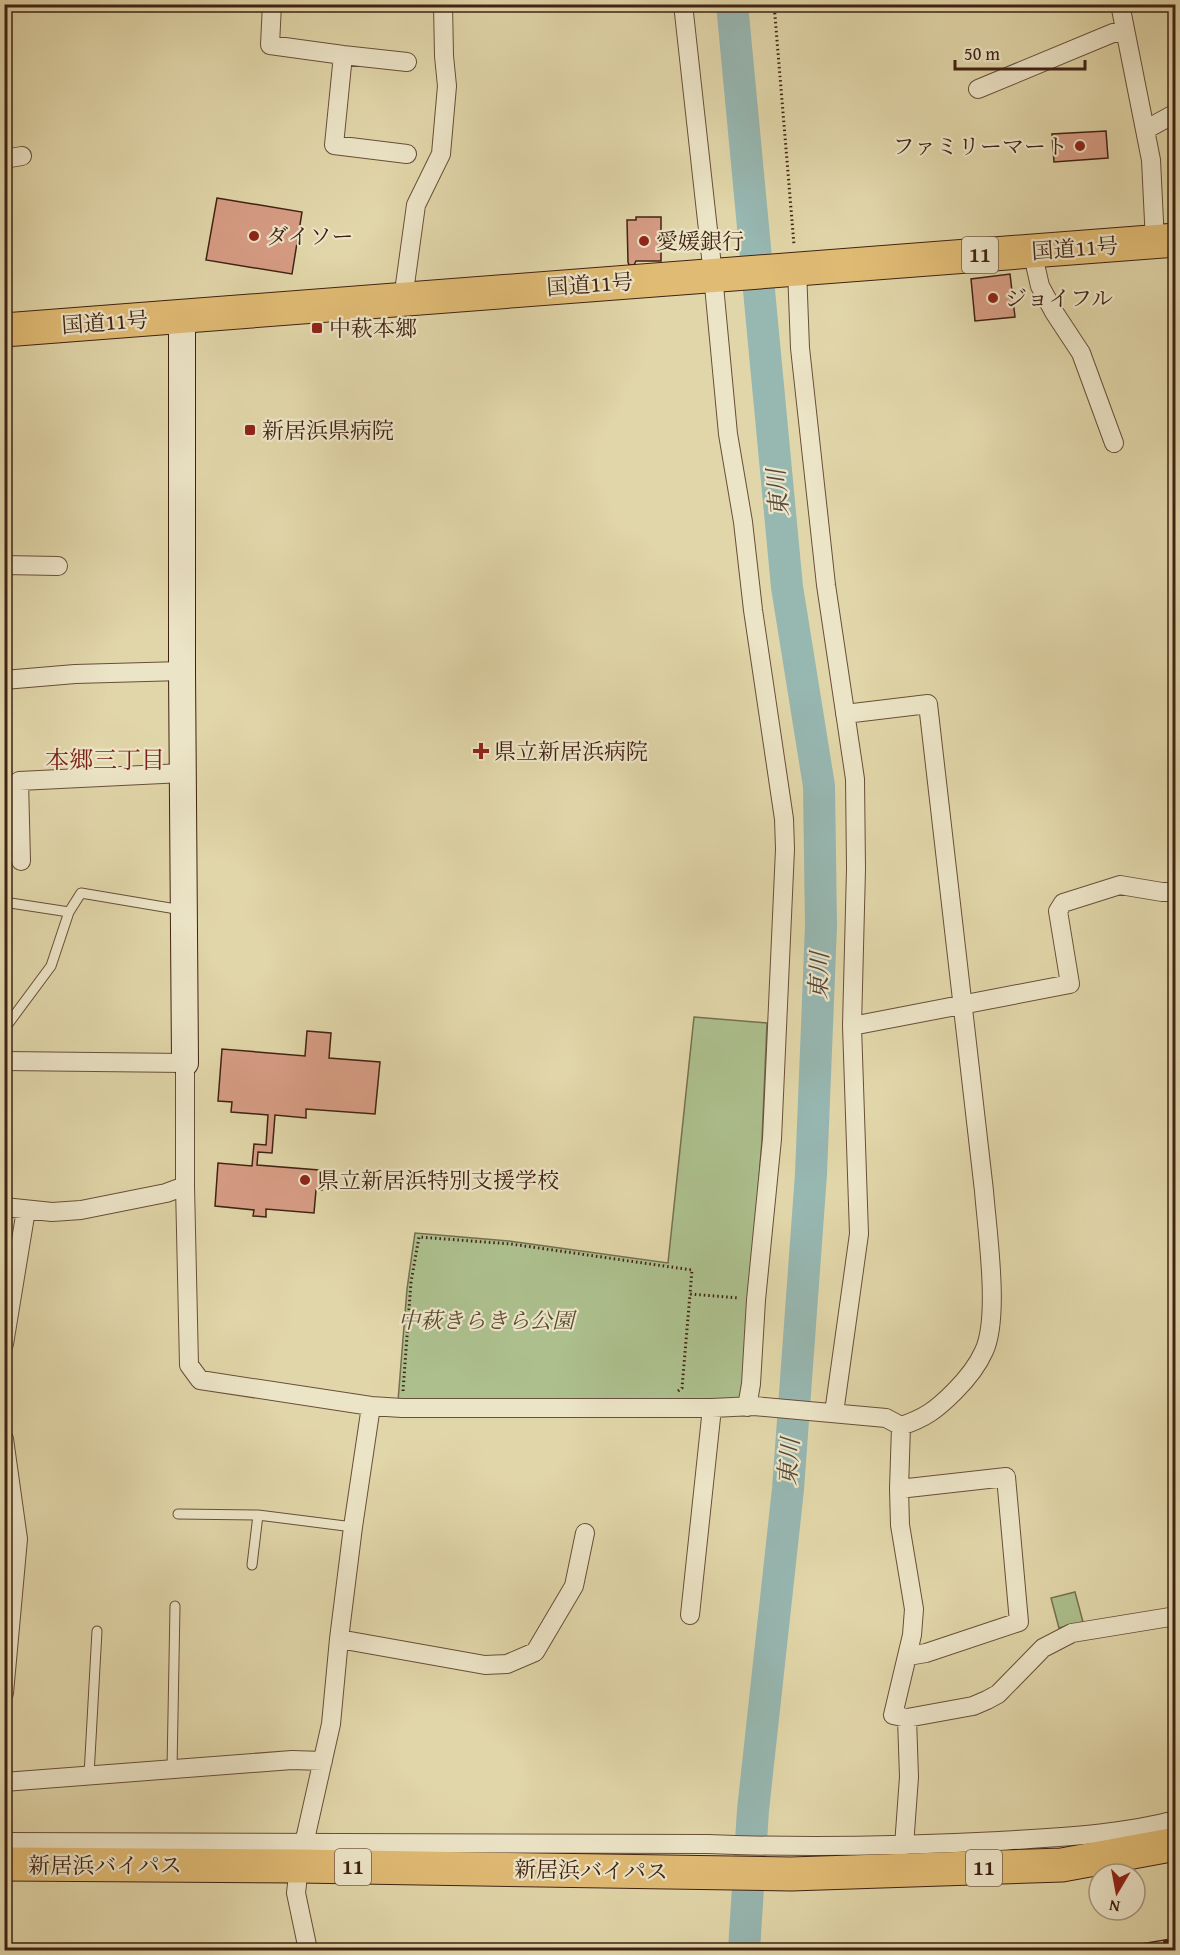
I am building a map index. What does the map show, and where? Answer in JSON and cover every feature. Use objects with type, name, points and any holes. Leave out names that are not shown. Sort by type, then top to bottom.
[{"type":"highway","name":"国道11号","points":[[4,330],[1165,241]]},
{"type":"highway","name":"新居浜バイパス","points":[[4,1864],[301,1855],[705,1858],[1062,1865],[1176,1844]]},
{"type":"street","points":[[272,4],[270,45],[407,62]]},
{"type":"street","points":[[402,298],[416,205],[441,154],[447,86],[443,4]]},
{"type":"street","points":[[683,4],[720,274],[728,434],[743,522],[753,610],[784,819],[785,849],[772,1139],[756,1300],[751,1407]]},
{"type":"street","points":[[1120,4],[1165,241]]},
{"type":"street","points":[[978,88],[1113,33],[1125,33]]},
{"type":"street","points":[[343,55],[334,145],[408,154]]},
{"type":"street","points":[[1145,130],[1176,113]]},
{"type":"street","points":[[1032,251],[1040,286],[1081,353],[1114,443]]},
{"type":"street","points":[[791,269],[826,585],[855,779],[856,869],[852,1026],[859,1234],[828,1412]]},
{"type":"street","points":[[182,316],[185,1186],[189,1365],[200,1380],[371,1406],[402,1408],[751,1407],[886,1418],[901,1426]]},
{"type":"street","points":[[4,565],[58,566]]},
{"type":"street","points":[[4,680],[75,674],[182,671]]},
{"type":"street","points":[[845,714],[928,704],[985,1202],[991,1315],[986,1349],[976,1368],[933,1413],[901,1426]]},
{"type":"street","points":[[21,861],[19,781],[183,773]]},
{"type":"street","points":[[852,1026],[1070,984],[1058,911],[1063,903],[1120,885],[1176,892]]},
{"type":"street","points":[[4,1061],[185,1063]]},
{"type":"street","points":[[4,1207],[52,1212],[81,1210],[185,1186]]},
{"type":"street","points":[[5,1335],[26,1210]]},
{"type":"street","points":[[308,1950],[296,1893],[301,1855],[331,1724],[353,1527],[371,1406]]},
{"type":"street","points":[[690,1615],[712,1408]]},
{"type":"street","points":[[901,1426],[900,1525],[914,1609],[908,1656],[893,1715],[907,1718],[973,1706],[987,1700],[998,1694],[1043,1648],[1072,1633],[1176,1616]]},
{"type":"street","points":[[4,1439],[18,1539],[4,1693]]},
{"type":"street","points":[[899,1489],[1006,1477],[1019,1622],[926,1653],[908,1656]]},
{"type":"street","points":[[339,1639],[485,1665],[507,1664],[535,1652],[574,1586],[585,1533]]},
{"type":"street","points":[[904,1846],[909,1777],[907,1718]]},
{"type":"street","points":[[4,1782],[292,1760],[323,1761]]},
{"type":"street","points":[[793,1861],[904,1846],[1071,1836],[1157,1825],[1176,1820]]},
{"type":"street","points":[[4,1842],[301,1855]]},
{"type":"lane","points":[[4,1034],[8,1024],[51,966],[69,912],[81,893],[184,910]]},
{"type":"lane","points":[[4,902],[69,912]]},
{"type":"lane","points":[[178,1514],[258,1515],[353,1527]]},
{"type":"lane","points":[[252,1565],[258,1515]]},
{"type":"lane","points":[[172,1769],[175,1606]]},
{"type":"lane","points":[[89,1775],[97,1630]]},
{"type":"path","points":[[774,4],[791,231],[791,269]]},
{"type":"path","points":[[402,1408],[411,1282],[418,1237],[511,1244],[692,1270],[682,1388],[675,1393]]},
{"type":"path","points":[[690,1294],[756,1300]]},
{"type":"green space","name":"中萩きらきら公園","points":[[694,1017],[767,1023],[762,1140],[742,1397],[738,1402],[398,1401],[407,1289],[415,1233],[509,1241],[668,1263]]},
{"type":"green space","points":[[1075,1592],[1083,1622],[1059,1628],[1051,1598]]},
{"type":"building","name":"ファミリーマート","points":[[1106,131],[1108,158],[1054,162],[1052,134]]},
{"type":"building","name":"ダイソー","points":[[217,198],[302,212],[292,274],[206,260]]},
{"type":"building","name":"愛媛銀行","points":[[636,217],[661,217],[661,261],[636,261],[634,265],[629,265],[627,220],[636,220]]},
{"type":"building","name":"ジョイフル","points":[[1010,274],[1015,317],[975,321],[971,279]]},
{"type":"building","points":[[307,1031],[331,1033],[329,1058],[380,1062],[375,1114],[306,1109],[306,1118],[275,1115],[272,1153],[258,1152],[257,1165],[319,1170],[319,1175],[324,1176],[322,1190],[316,1190],[314,1213],[266,1209],[266,1217],[253,1216],[254,1210],[215,1206],[218,1163],[252,1166],[254,1144],[266,1145],[268,1115],[231,1112],[232,1102],[218,1101],[222,1049],[305,1056]]},
{"type":"waterway","name":"東川","points":[[732,4],[787,587],[819,786],[821,926],[811,1174],[788,1489],[753,1810],[744,1950]]},
{"type":"railway","points":[[1122,1950],[1176,1941]]},
{"type":"railway","points":[[4,1949],[149,1950]]},
{"type":"place","name":"ファミリーマート","points":[[1080,146]]},
{"type":"place","name":"ダイソー","points":[[254,236]]},
{"type":"place","name":"愛媛銀行","points":[[644,241]]},
{"type":"place","name":"ジョイフル","points":[[993,298]]},
{"type":"place","name":"中萩本郷","points":[[317,328]]},
{"type":"place","name":"新居浜県病院","points":[[250,430]]},
{"type":"place","name":"県立新居浜病院","points":[[481,751]]},
{"type":"place","name":"県立新居浜特別支援学校","points":[[305,1180]]},
{"type":"district","name":"本郷三丁目","points":[[105,760]]}]
